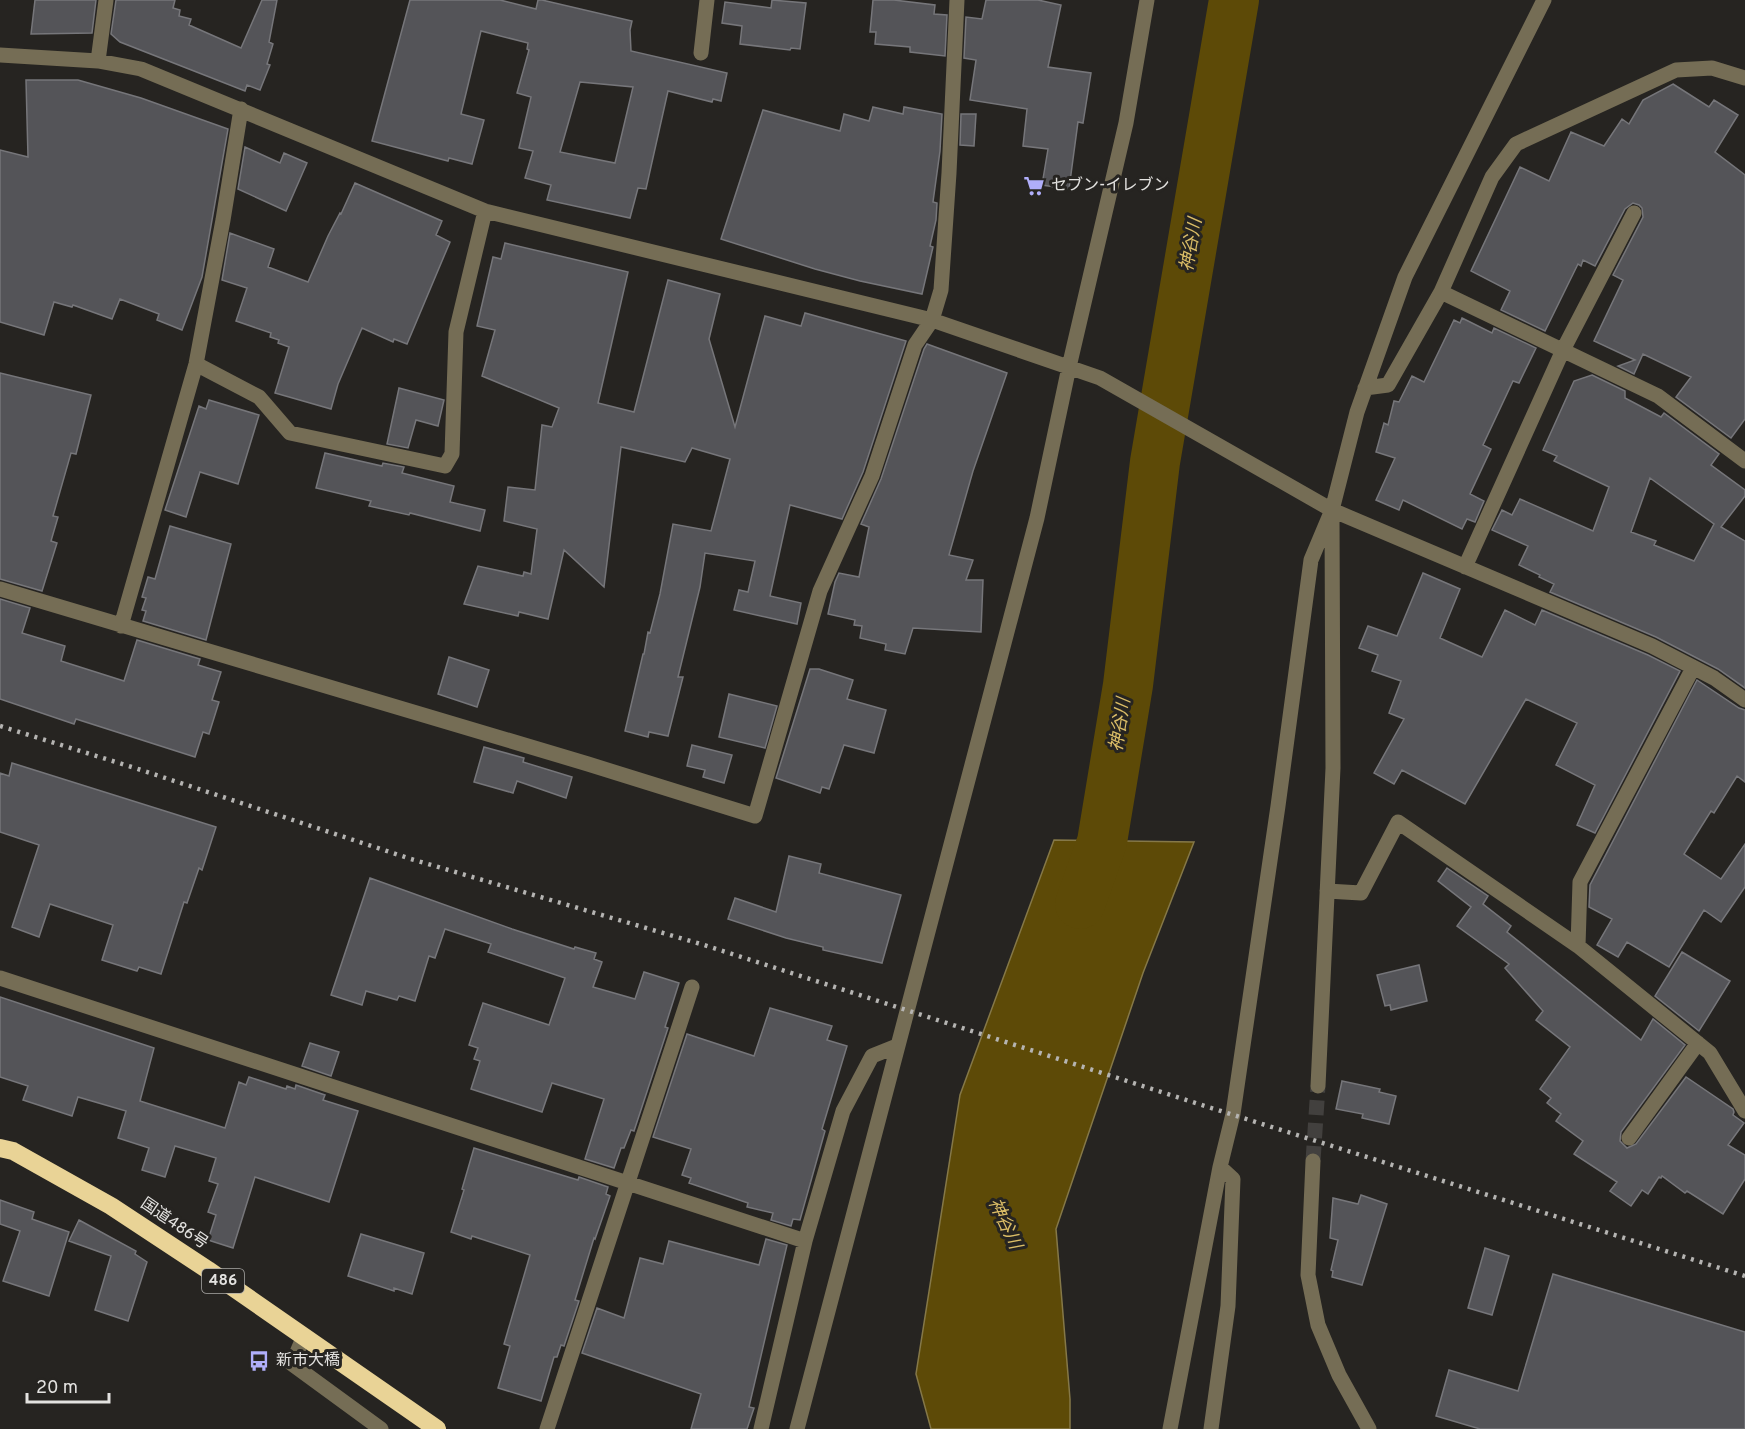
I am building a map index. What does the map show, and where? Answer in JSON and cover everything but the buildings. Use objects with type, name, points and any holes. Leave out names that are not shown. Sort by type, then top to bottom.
[{"type":"highway","name":"国道486号","points":[[0,1148],[13,1152],[111,1206],[437,1429]]},
{"type":"street","points":[[98,60],[106,0]]},
{"type":"street","points":[[701,53],[707,0]]},
{"type":"street","points":[[0,589],[755,816],[820,591],[872,476],[915,345],[932,320],[940,290],[957,0]]},
{"type":"street","points":[[796,1429],[1037,518],[1126,123],[1147,0]]},
{"type":"street","points":[[1170,1429],[1220,1167],[1233,1114],[1311,560],[1332,510],[1357,412],[1405,277],[1544,0]]},
{"type":"street","points":[[0,55],[98,60],[141,69],[485,211],[932,320],[1100,378],[1332,510],[1652,646],[1714,678],[1745,699]]},
{"type":"street","points":[[1365,388],[1388,385],[1441,292],[1492,177],[1516,144],[1676,70],[1712,68],[1745,78]]},
{"type":"street","points":[[121,626],[196,364],[224,220],[241,109]]},
{"type":"street","points":[[196,364],[259,396],[290,433],[445,465],[452,454],[456,332],[485,211]]},
{"type":"street","points":[[1465,567],[1563,350],[1634,213]]},
{"type":"street","points":[[1441,292],[1658,396],[1745,461]]},
{"type":"street","points":[[1318,1086],[1334,768],[1332,510]]},
{"type":"street","points":[[1578,946],[1580,882],[1694,668]]},
{"type":"street","points":[[1327,891],[1362,893],[1398,822],[1578,946],[1698,1043],[1710,1053],[1745,1111]]},
{"type":"street","points":[[0,978],[805,1241]]},
{"type":"street","points":[[547,1429],[692,987]]},
{"type":"street","points":[[1629,1138],[1698,1043]]},
{"type":"street","points":[[761,1429],[805,1241],[843,1111],[872,1056],[897,1046]]},
{"type":"street","points":[[1313,1161],[1308,1275],[1318,1325],[1338,1375],[1369,1429]]},
{"type":"street","points":[[1211,1429],[1228,1306],[1233,1179],[1220,1167]]},
{"type":"street","points":[[303,1336],[292,1364],[381,1429]]},
{"type":"water","points":[[1054,840],[1194,842],[1143,973],[1056,1229],[1070,1399],[1070,1429],[931,1429],[916,1374],[960,1095]]},
{"type":"waterway","name":"神谷川","points":[[1080,904],[1102,842],[1128,685],[1155,462],[1234,0]]},
{"type":"tunnel","points":[[1313,1161],[1318,1086]]},
{"type":"railway","points":[[0,726],[411,859],[704,945],[1745,1276]]},
{"type":"place","name":"セブン-イレブン","points":[[1034,186]]},
{"type":"place","name":"新市大橋","points":[[259,1361]]}]
